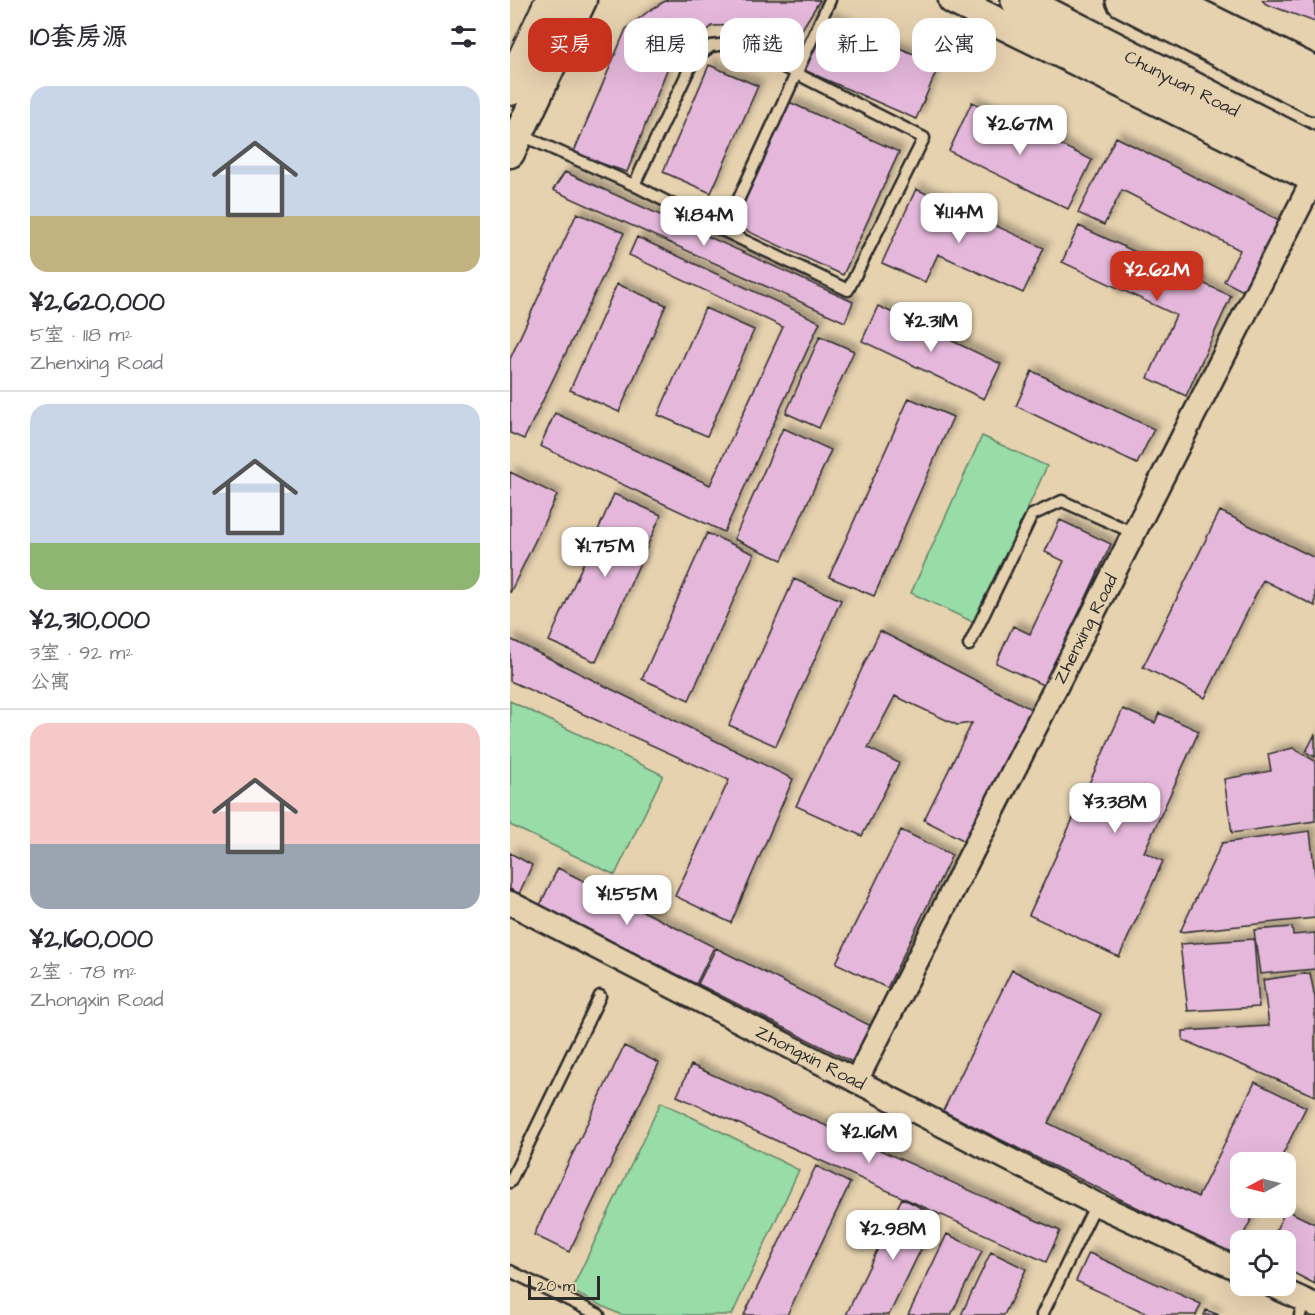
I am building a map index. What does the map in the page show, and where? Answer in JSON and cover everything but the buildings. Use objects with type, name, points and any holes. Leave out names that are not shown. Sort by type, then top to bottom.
[{"type":"main road","points":[[510,90],[552,0]]},
{"type":"main road","name":"Chunyuan Road","points":[[1018,0],[1315,171]]},
{"type":"main road","points":[[1123,0],[1315,98]]},
{"type":"street","points":[[514,143],[582,0]]},
{"type":"street","points":[[953,0],[1315,171]]},
{"type":"street","points":[[1188,4],[1315,71]]},
{"type":"street","name":"Zhenxing Road","points":[[856,1081],[1315,171]]},
{"type":"street","name":"Zhongxin Road","points":[[510,903],[1096,1204],[1230,1265]]},
{"type":"street","points":[[1289,1296],[1307,1307]]},
{"type":"lane","points":[[724,231],[830,0]]},
{"type":"lane","points":[[514,143],[634,185],[848,290],[924,138],[736,43],[711,46],[694,59],[634,185]]},
{"type":"lane","points":[[969,645],[1032,516],[1062,501],[1134,533]]},
{"type":"lane","points":[[510,1182],[600,996]]},
{"type":"lane","points":[[1042,1315],[1096,1204]]},
{"type":"lane","points":[[510,1271],[599,1315]]},
{"type":"green space","points":[[982,436],[1047,466],[975,623],[911,593]]},
{"type":"green space","points":[[510,701],[663,775],[615,875],[510,825]]},
{"type":"green space","points":[[661,1102],[799,1170],[732,1315],[621,1315],[571,1291]]}]
